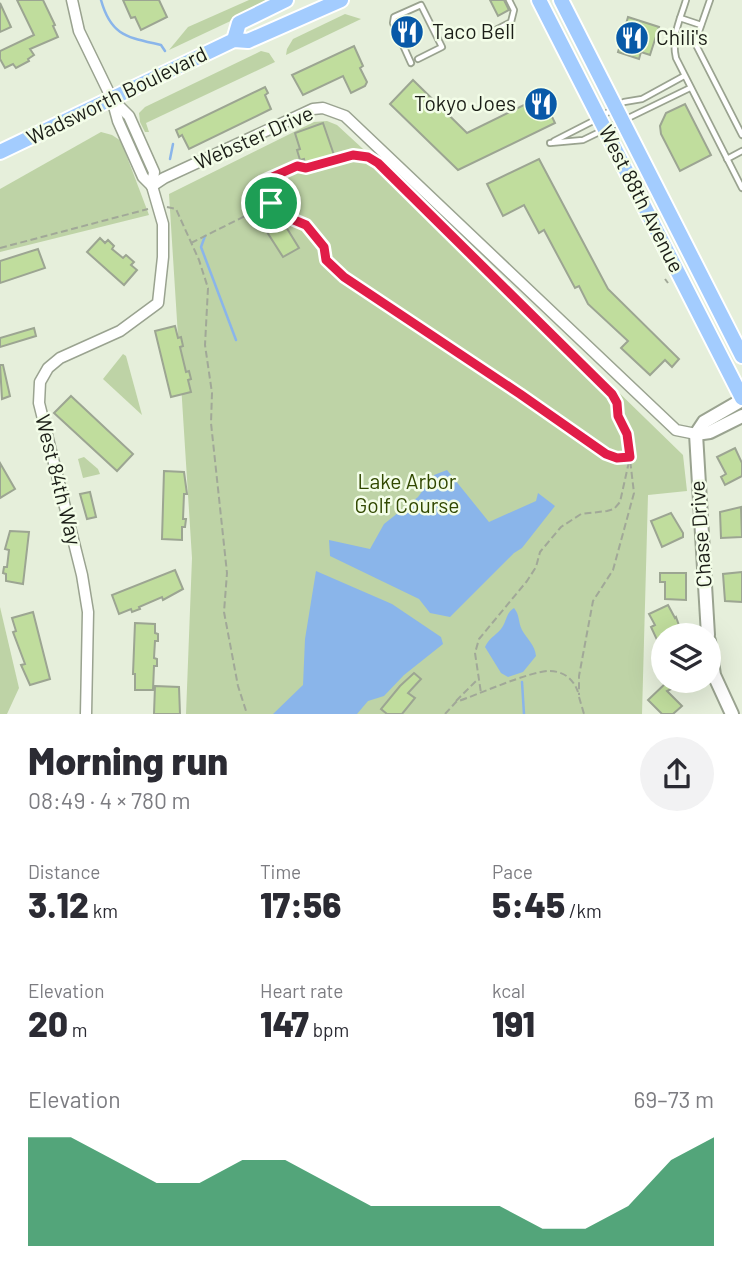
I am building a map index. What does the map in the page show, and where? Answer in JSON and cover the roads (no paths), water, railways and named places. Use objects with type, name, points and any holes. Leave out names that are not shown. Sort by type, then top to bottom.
[{"type":"main road","name":"Wadsworth Boulevard","points":[[233,40],[239,23],[286,0]]},
{"type":"main road","name":"Wadsworth Boulevard","points":[[0,152],[233,40],[248,41],[341,0]]},
{"type":"main road","name":"West 88th Avenue","points":[[539,0],[742,399]]},
{"type":"main road","name":"West 88th Avenue","points":[[561,0],[742,356]]},
{"type":"street","name":"West 84th Way","points":[[72,0],[79,31],[112,99],[118,121],[143,177],[152,186],[163,223],[163,257],[158,303],[120,331],[60,358],[48,368],[40,382],[39,403],[82,575],[88,612],[86,714]]},
{"type":"street","name":"Webster Drive","points":[[152,186],[313,109],[323,108],[345,116],[676,430],[696,434]]},
{"type":"street","points":[[696,434],[704,422],[742,399]]},
{"type":"street","points":[[696,434],[710,432],[742,416]]},
{"type":"street","name":"Chase Drive","points":[[696,434],[707,623]]},
{"type":"street","points":[[721,690],[732,714]]},
{"type":"lane","points":[[486,35],[511,22],[514,10],[509,0]]},
{"type":"lane","points":[[686,0],[673,47],[684,76],[742,188]]},
{"type":"lane","points":[[710,0],[695,43],[742,135]]},
{"type":"lane","points":[[411,63],[393,23],[394,18],[421,5],[442,47],[418,59]]},
{"type":"lane","points":[[680,18],[701,25]]},
{"type":"lane","points":[[684,76],[642,99],[624,102],[619,115],[602,123],[583,140],[550,143],[619,115],[690,88]]},
{"type":"lane","points":[[727,159],[742,151]]},
{"type":"water","points":[[447,470],[489,522],[536,501],[538,493],[555,506],[522,548],[450,617],[430,613],[419,599],[330,556],[329,540],[370,549],[384,524],[418,497],[434,475]]},
{"type":"water","points":[[316,571],[392,604],[441,637],[443,644],[404,675],[384,696],[368,701],[357,714],[273,714],[303,685],[305,639]]},
{"type":"water","points":[[514,608],[536,656],[523,672],[508,677],[501,673],[485,647]]},
{"type":"waterway","points":[[101,0],[115,28],[130,37],[161,45],[165,51]]},
{"type":"waterway","points":[[170,159],[173,144]]},
{"type":"waterway","points":[[205,236],[201,247],[236,340]]},
{"type":"waterway","points":[[522,682],[524,714]]},
{"type":"place","name":"Taco Bell","points":[[407,32]]},
{"type":"place","name":"Chili's","points":[[632,38]]},
{"type":"place","name":"Tokyo Joes","points":[[541,104]]},
{"type":"park label","name":"Lake Arbor Golf Course","points":[[407,494]]}]
